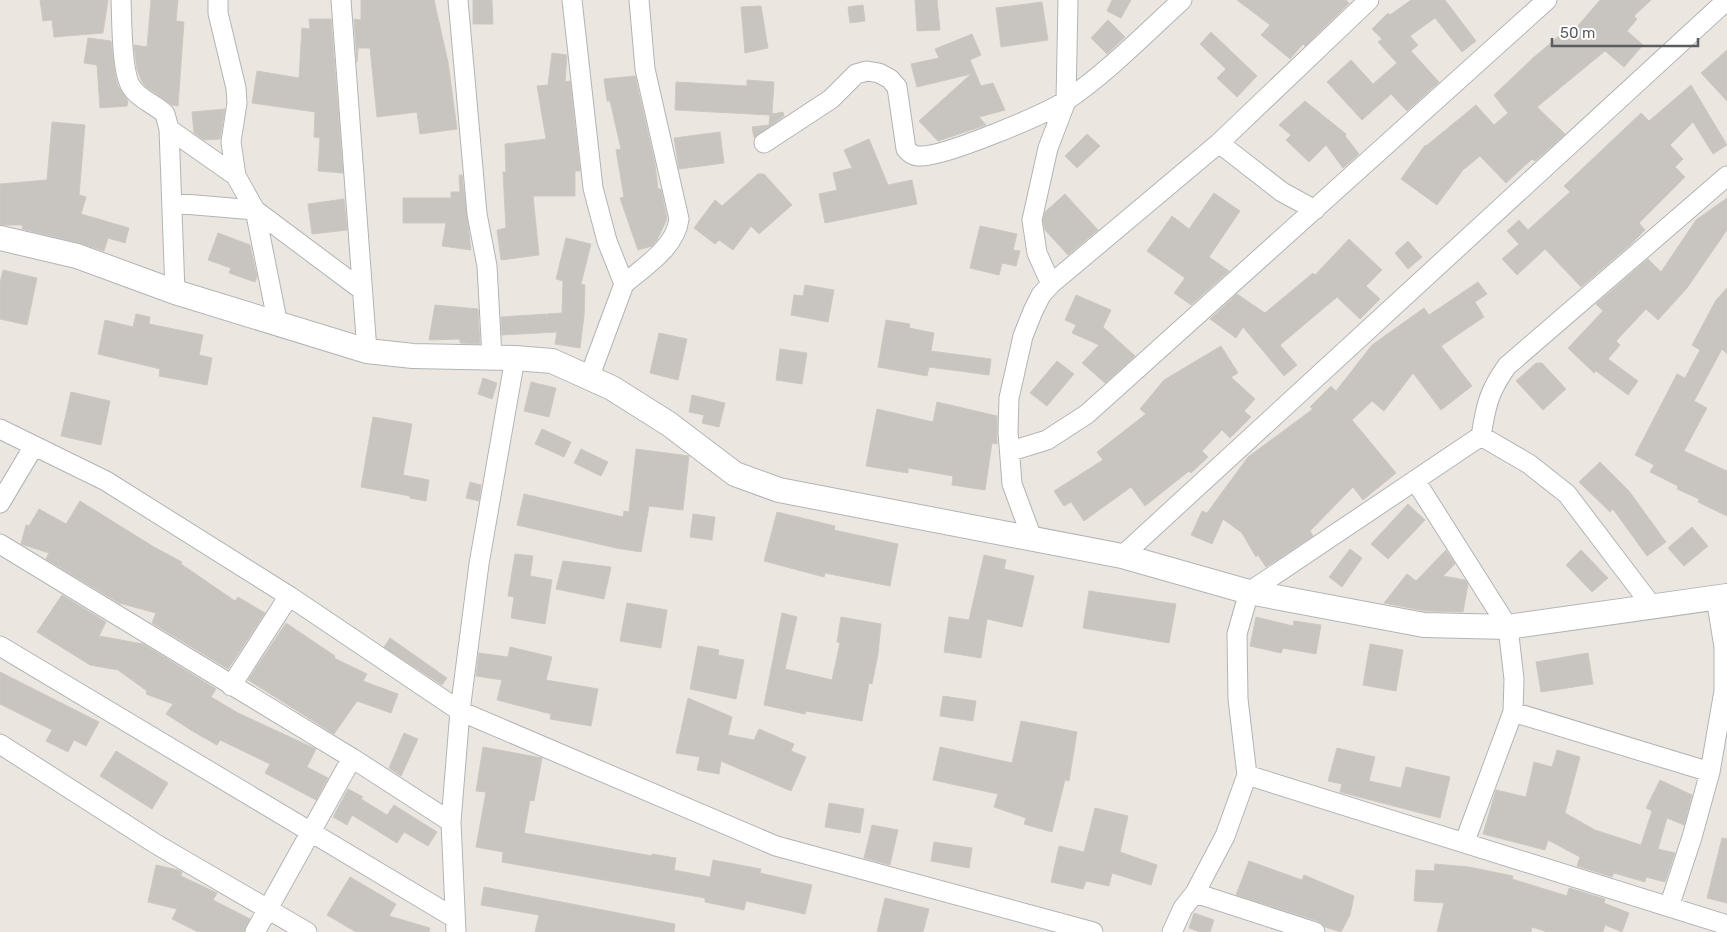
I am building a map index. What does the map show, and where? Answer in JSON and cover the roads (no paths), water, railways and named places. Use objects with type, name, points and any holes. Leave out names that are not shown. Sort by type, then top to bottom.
[{"type":"street","points":[[121,0],[124,65],[130,87],[143,99],[157,106],[165,114],[169,129],[175,292]]},
{"type":"street","points":[[218,0],[218,13],[236,88],[237,104],[231,142],[236,176],[255,210],[278,325]]},
{"type":"street","points":[[341,0],[367,351]]},
{"type":"street","points":[[454,924],[451,822],[460,711],[503,358],[477,214],[458,0]]},
{"type":"street","points":[[572,0],[593,188],[607,241],[624,284]]},
{"type":"street","points":[[589,378],[624,284],[668,244],[678,232],[680,219],[645,70],[639,0]]},
{"type":"street","points":[[1052,284],[1037,253],[1032,220],[1048,148],[1066,101],[1068,0]]},
{"type":"street","points":[[764,143],[831,99],[856,74],[867,71],[879,72],[890,79],[897,87],[906,149],[913,155],[920,156],[942,152],[996,133],[1066,101],[1112,65],[1182,0]]},
{"type":"street","points":[[1032,538],[1012,484],[1009,398],[1024,336],[1032,311],[1041,295],[1219,143],[1369,0]]},
{"type":"street","points":[[1011,451],[1047,440],[1087,414],[1547,0]]},
{"type":"street","points":[[1122,556],[1727,0]]},
{"type":"street","points":[[169,129],[236,176]]},
{"type":"street","points":[[1219,143],[1282,192],[1315,210]]},
{"type":"street","points":[[1172,932],[1182,908],[1195,893],[1224,836],[1247,775],[1238,699],[1237,634],[1249,592],[1481,436],[1486,402],[1493,385],[1507,366],[1727,176]]},
{"type":"street","points":[[172,202],[255,210],[362,290]]},
{"type":"street","points":[[0,238],[76,256],[175,292],[367,351],[413,356],[503,358],[552,362],[612,388],[669,424],[735,474],[770,487],[1122,556],[1249,592],[1424,625],[1508,628],[1721,597],[1724,691],[1710,772],[1692,837],[1669,907]]},
{"type":"street","points":[[0,429],[106,482],[289,596],[460,711],[776,846],[1093,932]]},
{"type":"street","points":[[1481,436],[1529,464],[1567,494],[1652,606]]},
{"type":"street","points":[[0,503],[34,446]]},
{"type":"street","points":[[1416,480],[1508,628],[1514,679],[1513,712],[1465,842]]},
{"type":"street","points":[[0,544],[352,758],[451,822]]},
{"type":"street","points":[[231,686],[289,596]]},
{"type":"street","points":[[0,646],[311,833],[454,924]]},
{"type":"street","points":[[1513,712],[1710,772]]},
{"type":"street","points":[[0,744],[156,844],[267,910],[308,932]]},
{"type":"street","points":[[255,932],[352,758]]},
{"type":"street","points":[[1247,775],[1727,925]]},
{"type":"street","points":[[1195,893],[1315,932]]}]
